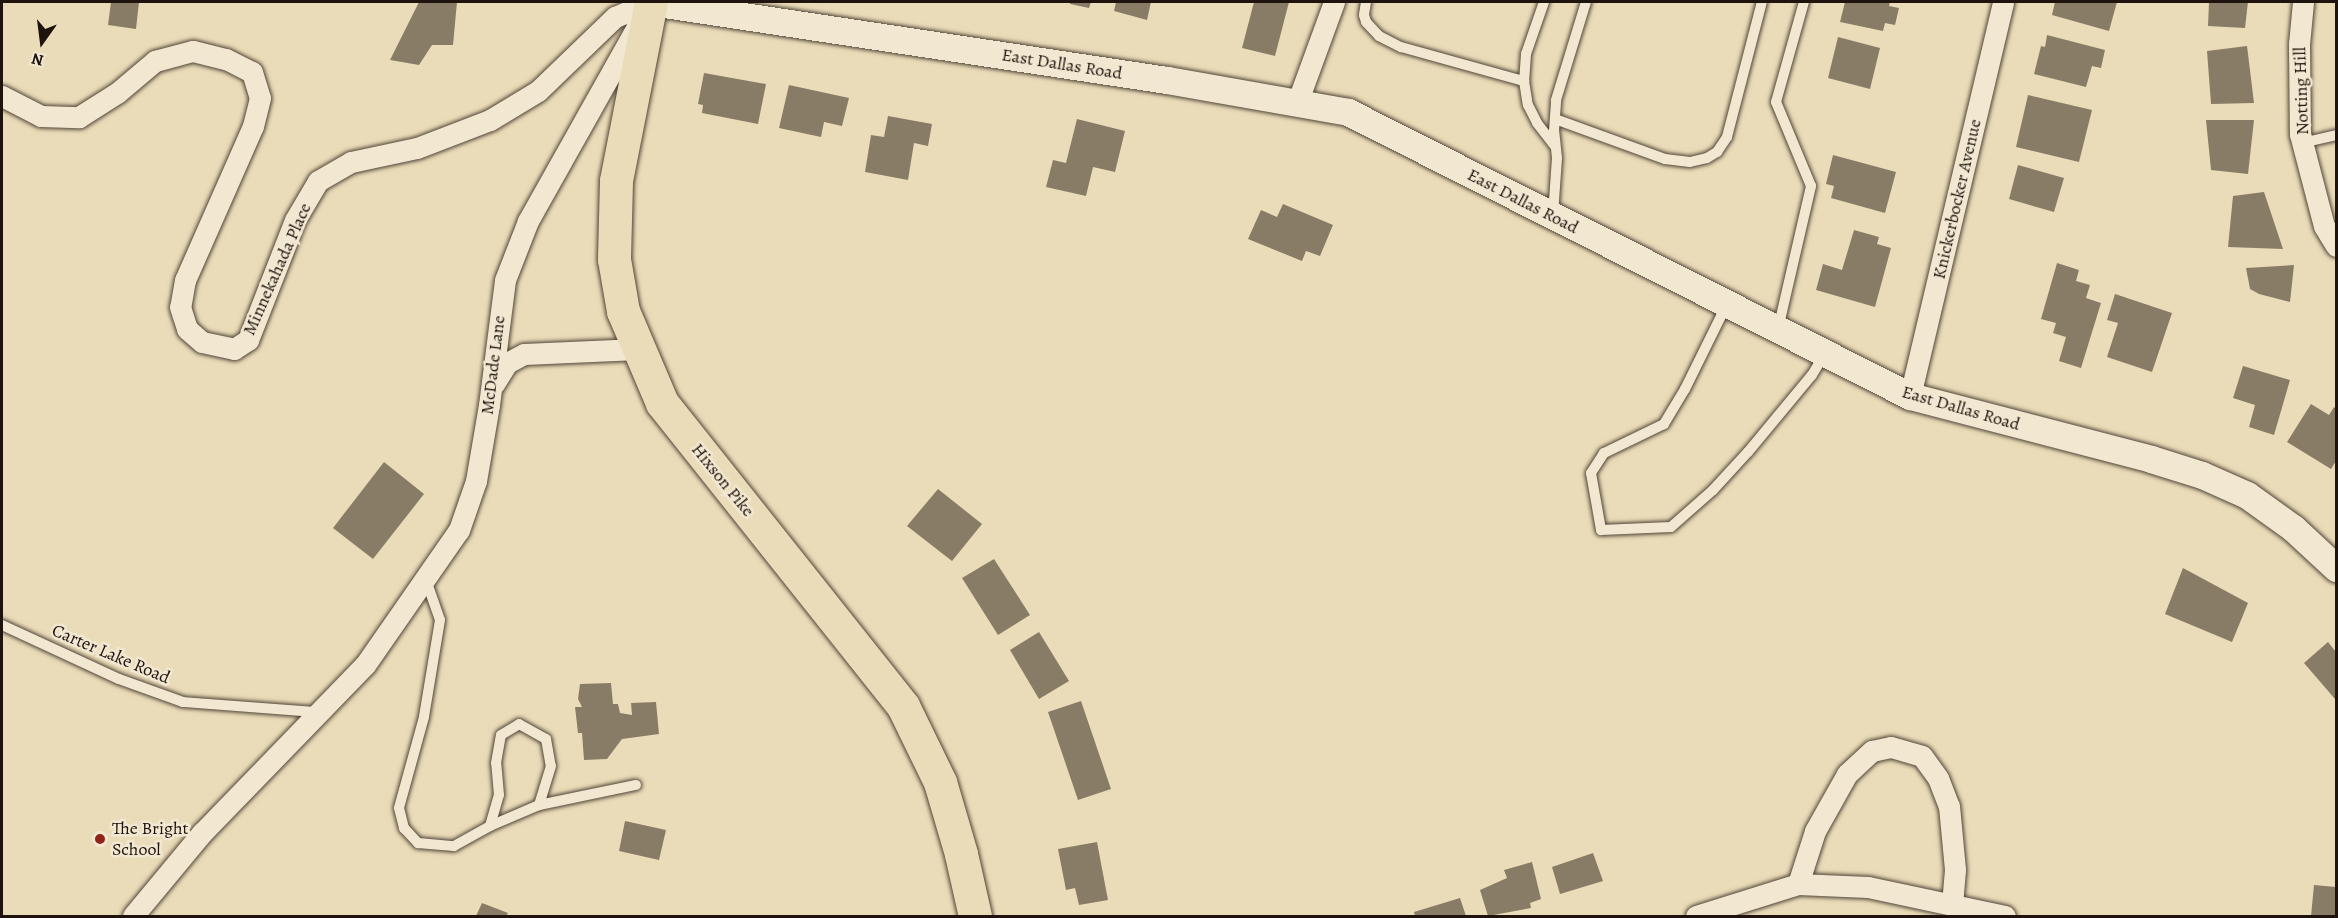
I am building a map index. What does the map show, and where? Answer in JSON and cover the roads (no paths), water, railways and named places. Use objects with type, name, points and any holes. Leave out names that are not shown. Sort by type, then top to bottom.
[{"type":"main road","name":"Hixson Pike","points":[[651,2],[616,181],[614,259],[624,311],[662,404],[903,706],[940,782],[961,854],[975,916]]},
{"type":"street","name":"East Dallas Road","points":[[651,2],[1167,80],[1348,112],[1910,396],[2151,459],[2202,475],[2247,495],[2293,528],[2337,568]]},
{"type":"street","name":"Minnekahada Place","points":[[2,96],[41,116],[80,117],[117,93],[155,61],[193,51],[226,59],[252,72],[260,98],[253,126],[185,280],[180,307],[187,329],[202,342],[234,349],[248,340],[295,220],[318,181],[351,162],[417,148],[490,120],[538,91],[615,17],[651,2]]},
{"type":"street","name":"McDade Lane","points":[[133,916],[202,833],[365,665],[459,530],[476,482],[505,280],[528,221],[651,2]]},
{"type":"street","points":[[1297,103],[1334,2]]},
{"type":"street","name":"Knickerbocker Avenue","points":[[1910,396],[2003,2]]},
{"type":"street","name":"Notting Hill","points":[[2303,2],[2299,44],[2300,134],[2324,226],[2337,246]]},
{"type":"street","points":[[491,388],[507,363],[524,354],[638,349]]},
{"type":"street","points":[[1798,884],[1815,831],[1847,774],[1872,751],[1891,747],[1922,756],[1938,778],[1949,807],[1955,870],[1952,905]]},
{"type":"street","points":[[1696,916],[1798,884],[1868,887],[2005,916]]},
{"type":"lane","points":[[1366,2],[1364,15],[1366,22],[1379,36],[1401,47],[1524,81]]},
{"type":"lane","points":[[1544,2],[1526,54],[1524,81],[1528,105],[1537,123],[1556,146]]},
{"type":"lane","points":[[1552,216],[1556,100],[1586,2]]},
{"type":"lane","points":[[1555,119],[1665,159],[1690,162],[1707,158],[1717,152],[1727,137],[1762,2]]},
{"type":"lane","points":[[1778,329],[1811,186],[1776,102],[1804,2]]},
{"type":"lane","points":[[2302,143],[2337,135]]},
{"type":"lane","points":[[1728,304],[1685,389],[1664,424],[1604,453],[1591,473],[1601,530],[1671,527],[1713,490],[1748,452],[1812,375],[1825,353]]},
{"type":"lane","points":[[426,580],[440,620],[424,717],[399,808],[404,828],[418,843],[454,846],[490,826],[539,805],[636,785]]},
{"type":"lane","name":"Carter Lake Road","points":[[2,625],[119,680],[183,702],[317,712]]},
{"type":"lane","points":[[490,826],[499,795],[496,763],[501,735],[519,724],[546,739],[550,766],[539,805]]},
{"type":"place","name":"The Bright School","points":[[100,839]]}]
